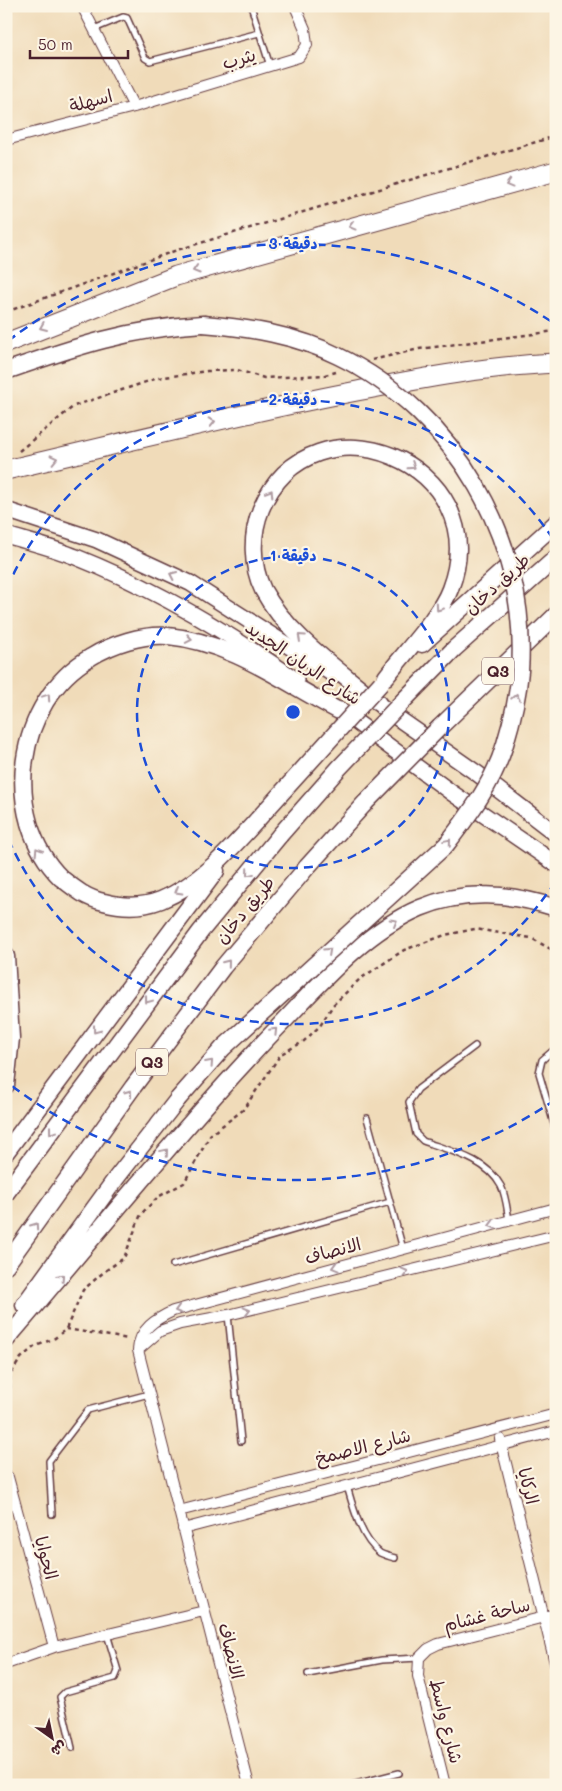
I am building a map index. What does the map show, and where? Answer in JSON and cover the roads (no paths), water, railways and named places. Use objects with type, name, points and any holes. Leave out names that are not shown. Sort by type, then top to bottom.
[{"type":"highway","points":[[6,343],[176,276],[556,171]]},
{"type":"highway","points":[[11,462],[422,378],[510,365],[556,363]]},
{"type":"main road","points":[[6,371],[127,332],[203,324],[266,331],[298,340],[338,356],[394,392],[445,438],[482,494],[506,550],[516,586],[521,634],[517,696],[501,754],[479,798],[446,845],[419,872],[339,940],[244,1029],[178,1099],[116,1177],[6,1329]]},
{"type":"main road","points":[[6,1152],[241,838],[258,819],[383,680],[433,617],[450,590],[458,552],[453,517],[443,497],[427,477],[402,459],[373,449],[357,448],[318,454],[292,468],[278,481],[264,503],[254,534],[255,565],[263,588],[284,620],[378,703]]},
{"type":"main road","name":"شارع الريان الجديد","points":[[6,510],[97,540],[190,583],[378,703],[478,774],[556,834]]},
{"type":"main road","points":[[383,680],[556,523]]},
{"type":"main road","name":"شارع الريان الجديد","points":[[6,535],[75,556],[165,598],[252,649],[343,712],[452,793],[556,864]]},
{"type":"main road","name":"طريق دخان","points":[[6,1192],[195,939],[280,835],[339,768],[454,649],[556,558]]},
{"type":"main road","name":"طريق دخان","points":[[6,1265],[133,1087],[223,967],[307,867],[366,802],[440,727],[556,615]]},
{"type":"main road","points":[[241,838],[189,884],[159,901],[144,904],[111,904],[93,900],[76,891],[43,859],[28,832],[23,817],[20,788],[22,758],[31,727],[45,699],[68,674],[103,650],[146,638],[165,636],[209,644],[226,651],[262,667],[343,712]]},
{"type":"main road","points":[[6,1340],[244,1062],[362,944],[390,924],[419,908],[445,900],[499,894],[556,908]]},
{"type":"main road","points":[[6,956],[11,1038],[6,1085]]},
{"type":"street","name":"اسهلة","points":[[6,140],[134,106],[82,6]]},
{"type":"street","name":"يثرب","points":[[134,106],[299,57],[308,45],[306,28],[296,6]]},
{"type":"street","name":"الانصاف","points":[[248,1785],[138,1345],[156,1319],[173,1311],[556,1208]]},
{"type":"street","name":"الانصاف","points":[[138,1345],[160,1331],[180,1324],[228,1315],[556,1235]]},
{"type":"street","name":"شارع الاصمخ","points":[[179,1511],[556,1414]]},
{"type":"street","name":"الركايا","points":[[497,1430],[556,1666]]},
{"type":"street","name":"شارع الاصمخ","points":[[183,1529],[556,1431]]},
{"type":"street","name":"الحوايا","points":[[8,1477],[54,1647]]},
{"type":"street","points":[[6,1664],[54,1647],[204,1611]]},
{"type":"street","name":"ساحة غشام","points":[[438,1644],[556,1614]]},
{"type":"street","name":"شارع واسط","points":[[438,1644],[428,1649],[419,1658],[418,1676],[445,1785]]},
{"type":"lane","points":[[251,6],[270,67]]},
{"type":"lane","points":[[94,29],[123,17],[127,18],[145,58],[150,61],[259,33]]},
{"type":"lane","points":[[474,1046],[418,1089],[409,1102],[416,1134],[423,1141],[482,1165],[494,1175],[502,1188],[510,1220]]},
{"type":"lane","points":[[556,1048],[542,1060],[539,1073],[556,1131]]},
{"type":"lane","points":[[367,1118],[403,1249]]},
{"type":"lane","points":[[173,1265],[390,1202]]},
{"type":"lane","points":[[228,1315],[241,1441]]},
{"type":"lane","points":[[52,1514],[49,1461],[88,1410],[149,1394]]},
{"type":"lane","points":[[347,1485],[354,1512],[367,1536],[380,1552],[395,1558]]},
{"type":"lane","points":[[72,1748],[60,1698],[66,1692],[116,1678],[118,1671],[107,1634]]},
{"type":"lane","points":[[308,1674],[382,1660],[419,1658]]},
{"type":"lane","points":[[352,1785],[399,1773]]}]
